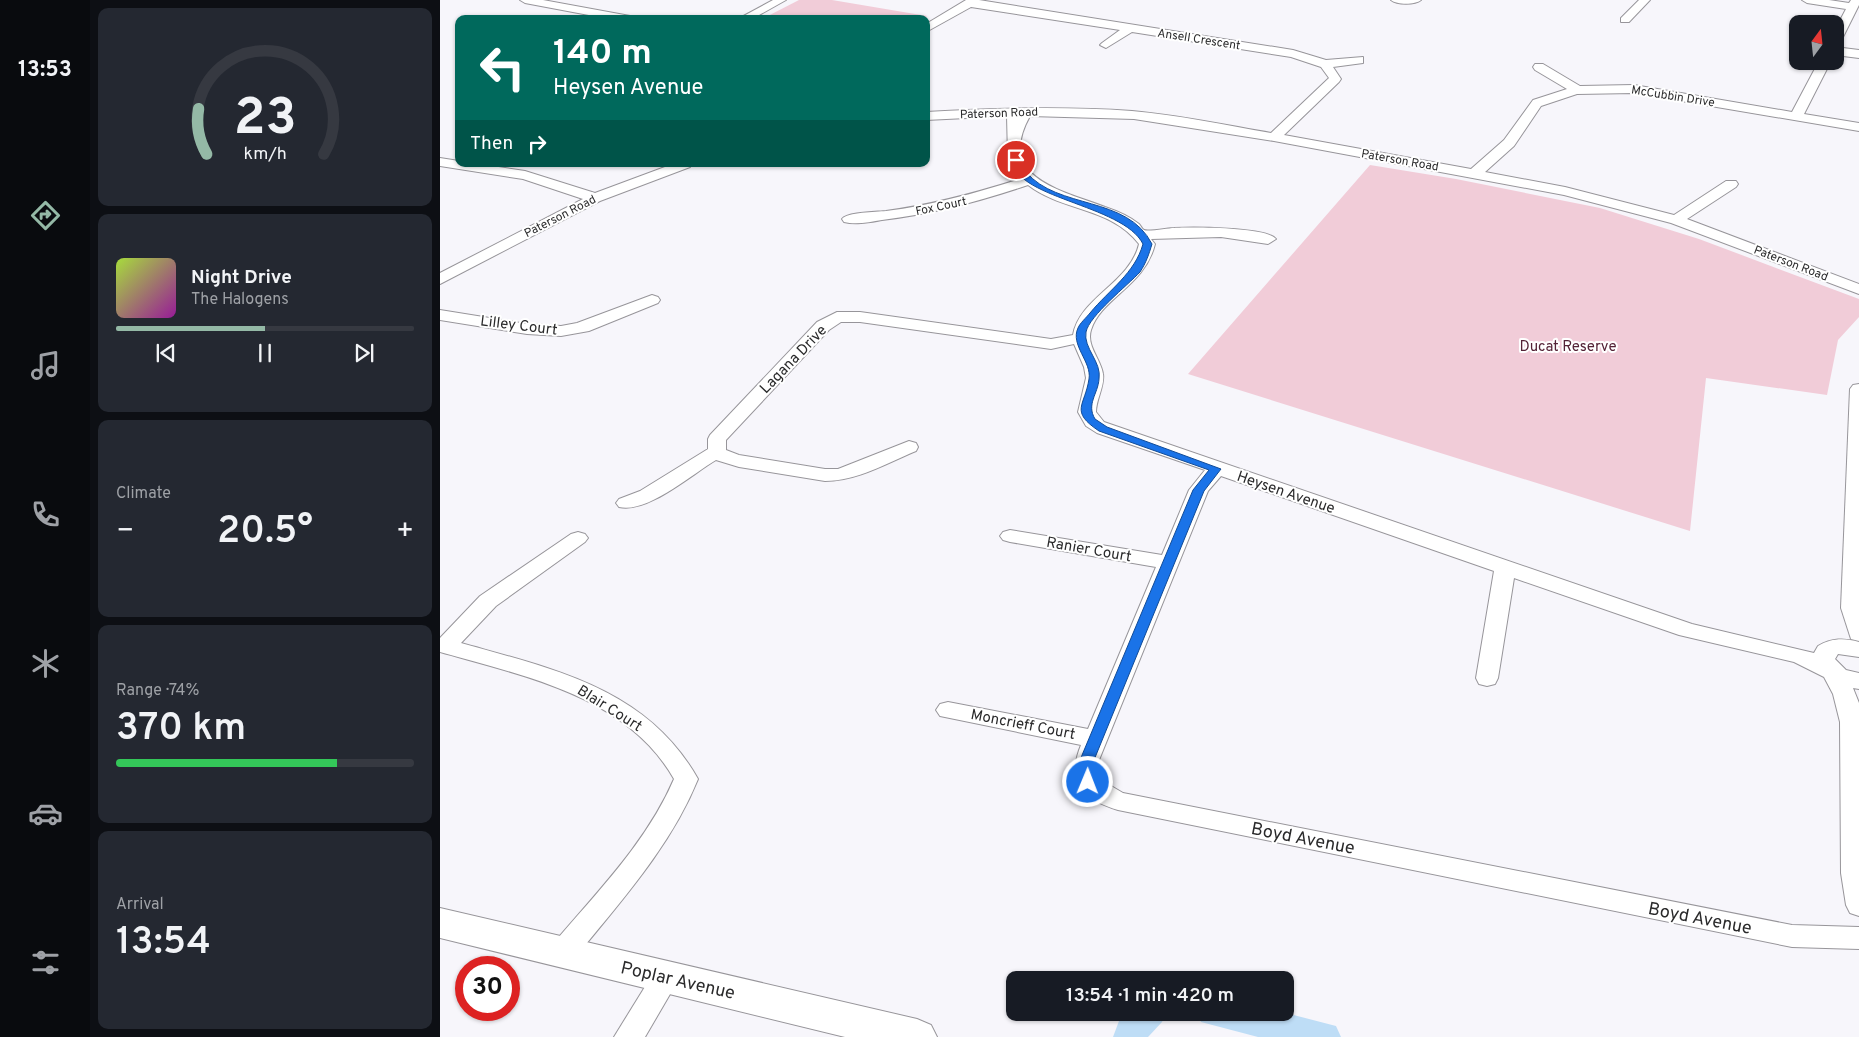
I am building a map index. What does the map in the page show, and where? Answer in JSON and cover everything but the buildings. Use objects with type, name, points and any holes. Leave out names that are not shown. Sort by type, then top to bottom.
[{"type":"street","points":[[525,0],[608,15]]},
{"type":"street","points":[[751,15],[781,0]]},
{"type":"street","points":[[1396,0],[1416,0]]},
{"type":"street","points":[[1625,20],[1645,0]]},
{"type":"street","points":[[1807,0],[1855,4],[1844,24]]},
{"type":"street","points":[[930,27],[972,1]]},
{"type":"street","name":"Ansell Crescent","points":[[972,1],[1294,54],[1325,64]]},
{"type":"street","points":[[1106,45],[1131,28]]},
{"type":"street","points":[[1844,52],[1859,54]]},
{"type":"street","points":[[1325,64],[1359,60]]},
{"type":"street","points":[[1274,138],[1336,78],[1325,64]]},
{"type":"street","points":[[1539,67],[1577,90]]},
{"type":"street","points":[[1796,116],[1820,70]]},
{"type":"street","name":"McCubbin Drive","points":[[1476,173],[1509,143],[1537,103],[1550,97],[1577,90],[1634,89],[1859,126]]},
{"type":"street","points":[[1019,111],[1023,116],[1016,132],[1016,160],[1022,172],[1030,180],[1050,192],[1110,212],[1129,222],[1143,235],[1148,244],[1137,270],[1088,320],[1082,328],[1081,338]]},
{"type":"street","name":"Paterson Road","points":[[930,116],[1019,111],[1076,111],[1134,115],[1476,173],[1565,191],[1676,220],[1859,289]]},
{"type":"street","name":"McCubbin Drive","points":[[1497,177],[1509,143]]},
{"type":"street","points":[[440,162],[455,164]]},
{"type":"street","points":[[473,167],[525,175],[595,198]]},
{"type":"street","name":"Paterson Road","points":[[440,279],[595,198],[677,167]]},
{"type":"street","name":"Fox Court","points":[[849,219],[885,216],[950,205],[1030,180]]},
{"type":"street","points":[[1676,220],[1731,184]]},
{"type":"street","points":[[1143,235],[1195,230],[1238,233],[1268,240]]},
{"type":"street","name":"Lilley Court","points":[[440,314],[543,330],[571,330],[597,321],[628,306],[652,300]]},
{"type":"street","name":"Lagana Drive","points":[[717,452],[717,439],[824,326],[837,316],[860,317],[1051,344],[1081,338]]},
{"type":"street","name":"Heysen Avenue","points":[[1081,338],[1095,378],[1085,405],[1086,413],[1091,421],[1103,429],[1687,630],[1748,642],[1800,656],[1830,659],[1847,679],[1859,681]]},
{"type":"street","points":[[1830,659],[1844,632],[1852,608],[1859,389]]},
{"type":"street","points":[[626,503],[638,502],[696,462],[717,452],[725,458],[739,461],[825,475],[839,475],[908,447]]},
{"type":"street","name":"Boyd Avenue","points":[[1216,469],[1199,490],[1087,760],[1086,772],[1088,782],[1102,794],[1118,801],[1792,936],[1859,938]]},
{"type":"street","name":"Ranier Court","points":[[1010,536],[1168,563]]},
{"type":"street","name":"Blair Court","points":[[563,952],[650,844],[682,792],[686,779],[682,770],[652,734],[599,698],[571,684],[445,646],[488,601],[578,538]]},
{"type":"street","points":[[1487,678],[1505,566]]},
{"type":"street","points":[[1852,608],[1859,634]]},
{"type":"street","points":[[1830,659],[1843,646],[1859,650]]},
{"type":"street","points":[[1830,659],[1856,712],[1857,786],[1854,873],[1859,905]]},
{"type":"street","name":"Moncrieff Court","points":[[948,710],[1097,739]]},
{"type":"street","name":"Poplar Avenue","points":[[440,923],[917,1037]]},
{"type":"street","points":[[629,1037],[666,977]]},
{"type":"green space","points":[[799,0],[832,0],[921,15],[770,15]]},
{"type":"green space","name":"Ducat Reserve","points":[[1370,165],[1456,179],[1600,208],[1699,239],[1859,299],[1859,317],[1838,340],[1827,395],[1706,378],[1690,531],[1188,374]]},
{"type":"waterway","points":[[1130,1037],[1131,1032],[1141,1021]]},
{"type":"waterway","points":[[1253,1021],[1324,1037]]},
{"type":"route","points":[[1016,160],[1022,172],[1030,180],[1050,192],[1078,203],[1110,212],[1129,222],[1143,235],[1148,244],[1137,270],[1106,300],[1082,328],[1081,338],[1095,378],[1085,405],[1086,413],[1091,421],[1103,429],[1216,469],[1199,490],[1087,760],[1086,772],[1088,782]]}]
